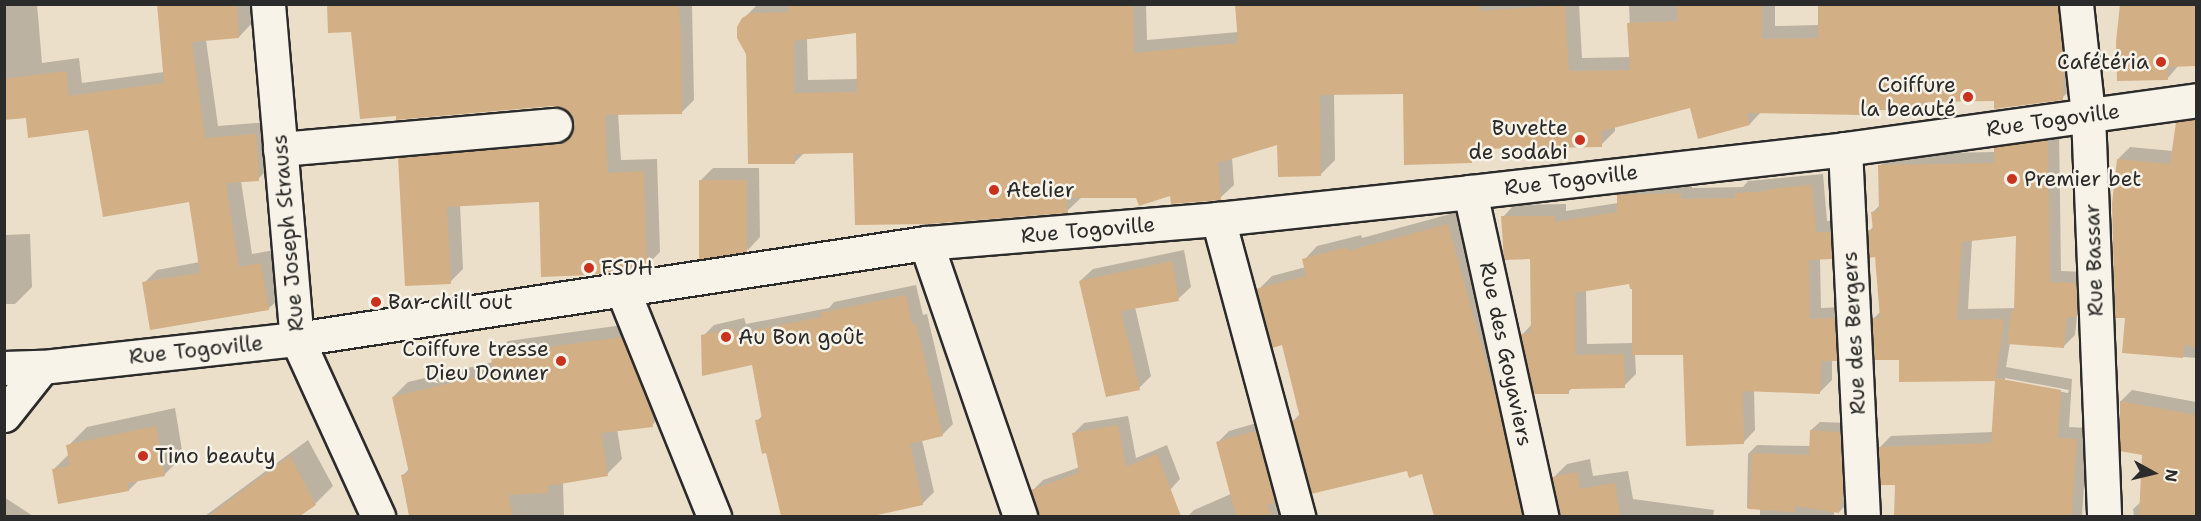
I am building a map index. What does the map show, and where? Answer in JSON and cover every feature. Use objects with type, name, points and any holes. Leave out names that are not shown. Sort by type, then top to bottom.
[{"type":"street","name":"Rue Joseph Strauss","points":[[268,4],[297,339],[378,516]]},
{"type":"street","name":"Rue Bassar","points":[[2076,4],[2088,115],[2104,516]]},
{"type":"street","name":"Rue Togoville","points":[[4,368],[42,367],[297,339],[926,243],[1218,219],[1470,192],[1845,149],[2196,99]]},
{"type":"street","points":[[280,149],[555,125]]},
{"type":"street","name":"Rue des Bergers","points":[[1845,149],[1863,516]]},
{"type":"street","name":"Rue des Goyaviers","points":[[1470,192],[1541,516]]},
{"type":"street","points":[[1218,219],[1298,516]]},
{"type":"street","points":[[926,243],[1020,516]]},
{"type":"street","points":[[623,291],[714,516]]},
{"type":"street","points":[[4,416],[42,367]]},
{"type":"building","points":[[157,4],[237,4],[239,38],[192,42],[205,138],[256,134],[259,181],[226,183],[239,267],[261,263],[269,310],[150,330],[142,282],[200,273],[189,202],[103,217],[88,130],[28,138],[26,118],[4,120],[4,79],[66,71],[69,96],[164,83]]},
{"type":"building","points":[[327,4],[678,4],[681,30],[682,114],[605,115],[608,173],[644,171],[647,267],[590,275],[541,277],[539,202],[447,207],[451,284],[405,286],[398,158],[557,144],[565,141],[572,133],[574,123],[570,114],[563,108],[553,106],[396,120],[396,116],[360,119],[351,32],[328,33]]},
{"type":"building","points":[[788,4],[1133,4],[1134,53],[1238,43],[1235,4],[1481,4],[1481,11],[1565,5],[1569,71],[1630,70],[1627,23],[1677,21],[1677,4],[1762,4],[1762,39],[1818,38],[1818,4],[2058,4],[2064,68],[2063,100],[1994,109],[1994,101],[1923,102],[1923,110],[1862,110],[1862,115],[1747,113],[1750,125],[1698,139],[1690,108],[1602,131],[1602,147],[1471,149],[1472,163],[1404,165],[1403,94],[1320,95],[1321,176],[1278,177],[1277,145],[1218,163],[1221,200],[1171,204],[1170,196],[1139,206],[1136,198],[1066,198],[1068,213],[929,224],[855,225],[853,153],[795,154],[795,164],[748,164],[746,54],[737,38],[737,27],[742,18],[751,13],[789,12]],"holes":[[[856,33],[857,92],[794,93],[794,41]]]},
{"type":"building","points":[[2120,4],[2196,4],[2196,66],[2167,67],[2168,80],[2117,81],[2116,42]]},
{"type":"building","points":[[2196,119],[2196,348],[2185,344],[2183,358],[2122,353],[2125,318],[2115,318],[2114,284],[2112,203],[2117,159],[2170,164],[2176,122]]},
{"type":"building","points":[[2048,140],[2050,282],[2076,283],[2077,317],[2067,317],[2064,348],[2007,344],[2011,310],[2014,310],[2016,236],[1962,242],[1957,320],[2004,319],[1996,378],[2061,390],[2058,438],[2077,439],[2072,516],[1894,516],[1895,485],[1880,485],[1878,447],[1991,443],[1995,381],[1899,382],[1899,360],[1874,360],[1872,318],[1880,318],[1875,257],[1869,258],[1868,230],[1873,230],[1871,212],[1879,211],[1878,165],[1994,163],[1994,147]]},
{"type":"building","points":[[699,180],[747,180],[747,259],[699,259]]},
{"type":"building","points":[[1812,185],[1816,232],[1830,232],[1832,259],[1809,260],[1810,319],[1835,318],[1837,361],[1821,361],[1820,394],[1743,391],[1744,444],[1686,446],[1683,355],[1632,355],[1632,289],[1629,284],[1575,293],[1575,355],[1624,354],[1625,388],[1569,389],[1569,394],[1533,394],[1520,334],[1531,333],[1530,259],[1504,260],[1501,216],[1555,216],[1555,222],[1617,212],[1617,195],[1681,193],[1681,199],[1735,198],[1735,193]]},
{"type":"building","points":[[1448,224],[1498,406],[1522,516],[1434,516],[1422,474],[1409,478],[1407,471],[1311,494],[1292,421],[1300,418],[1282,345],[1272,348],[1256,289],[1306,276],[1302,259],[1347,247],[1348,251]]},
{"type":"building","points":[[1172,261],[1179,301],[1121,311],[1140,390],[1106,397],[1079,281]]},
{"type":"building","points":[[906,295],[912,325],[916,324],[943,436],[910,444],[923,505],[873,516],[781,516],[766,453],[762,454],[755,420],[762,419],[752,365],[702,376],[701,335],[734,328],[735,334],[822,317],[821,313]]},
{"type":"building","points":[[622,337],[652,414],[653,427],[601,433],[608,476],[548,486],[548,493],[508,495],[513,516],[409,516],[401,475],[409,473],[392,397],[493,373],[491,355]]},
{"type":"building","points":[[2120,401],[2196,415],[2196,516],[2139,516],[2142,455],[2120,451]]},
{"type":"building","points":[[1118,425],[1126,467],[1157,454],[1181,516],[1038,516],[1031,490],[1079,473],[1072,433]]},
{"type":"building","points":[[156,426],[165,476],[128,483],[129,491],[58,504],[52,469],[70,466],[66,445]]},
{"type":"building","points":[[1810,430],[1840,432],[1843,491],[1839,513],[1796,506],[1795,512],[1748,509],[1752,453],[1809,455]]},
{"type":"building","points":[[1256,431],[1275,503],[1267,505],[1272,516],[1236,516],[1216,442]]},
{"type":"building","points":[[290,456],[316,505],[300,516],[209,516]]},
{"type":"building","points":[[1577,472],[1580,489],[1615,483],[1620,516],[1559,516],[1552,477]]},
{"type":"place","name":"Cafétéria","points":[[2161,62]]},
{"type":"place","name":"Coiffure la beauté","points":[[1968,97]]},
{"type":"place","name":"Buvette de sodabi","points":[[1580,140]]},
{"type":"place","name":"Premier bet","points":[[2012,179]]},
{"type":"place","name":"Atelier","points":[[994,190]]},
{"type":"place","name":"FSDH","points":[[589,268]]},
{"type":"place","name":"Bar chill out","points":[[376,302]]},
{"type":"place","name":"Au Bon goût","points":[[726,337]]},
{"type":"place","name":"Coiffure tresse Dieu Donner","points":[[561,361]]},
{"type":"place","name":"Tino beauty","points":[[143,456]]}]
